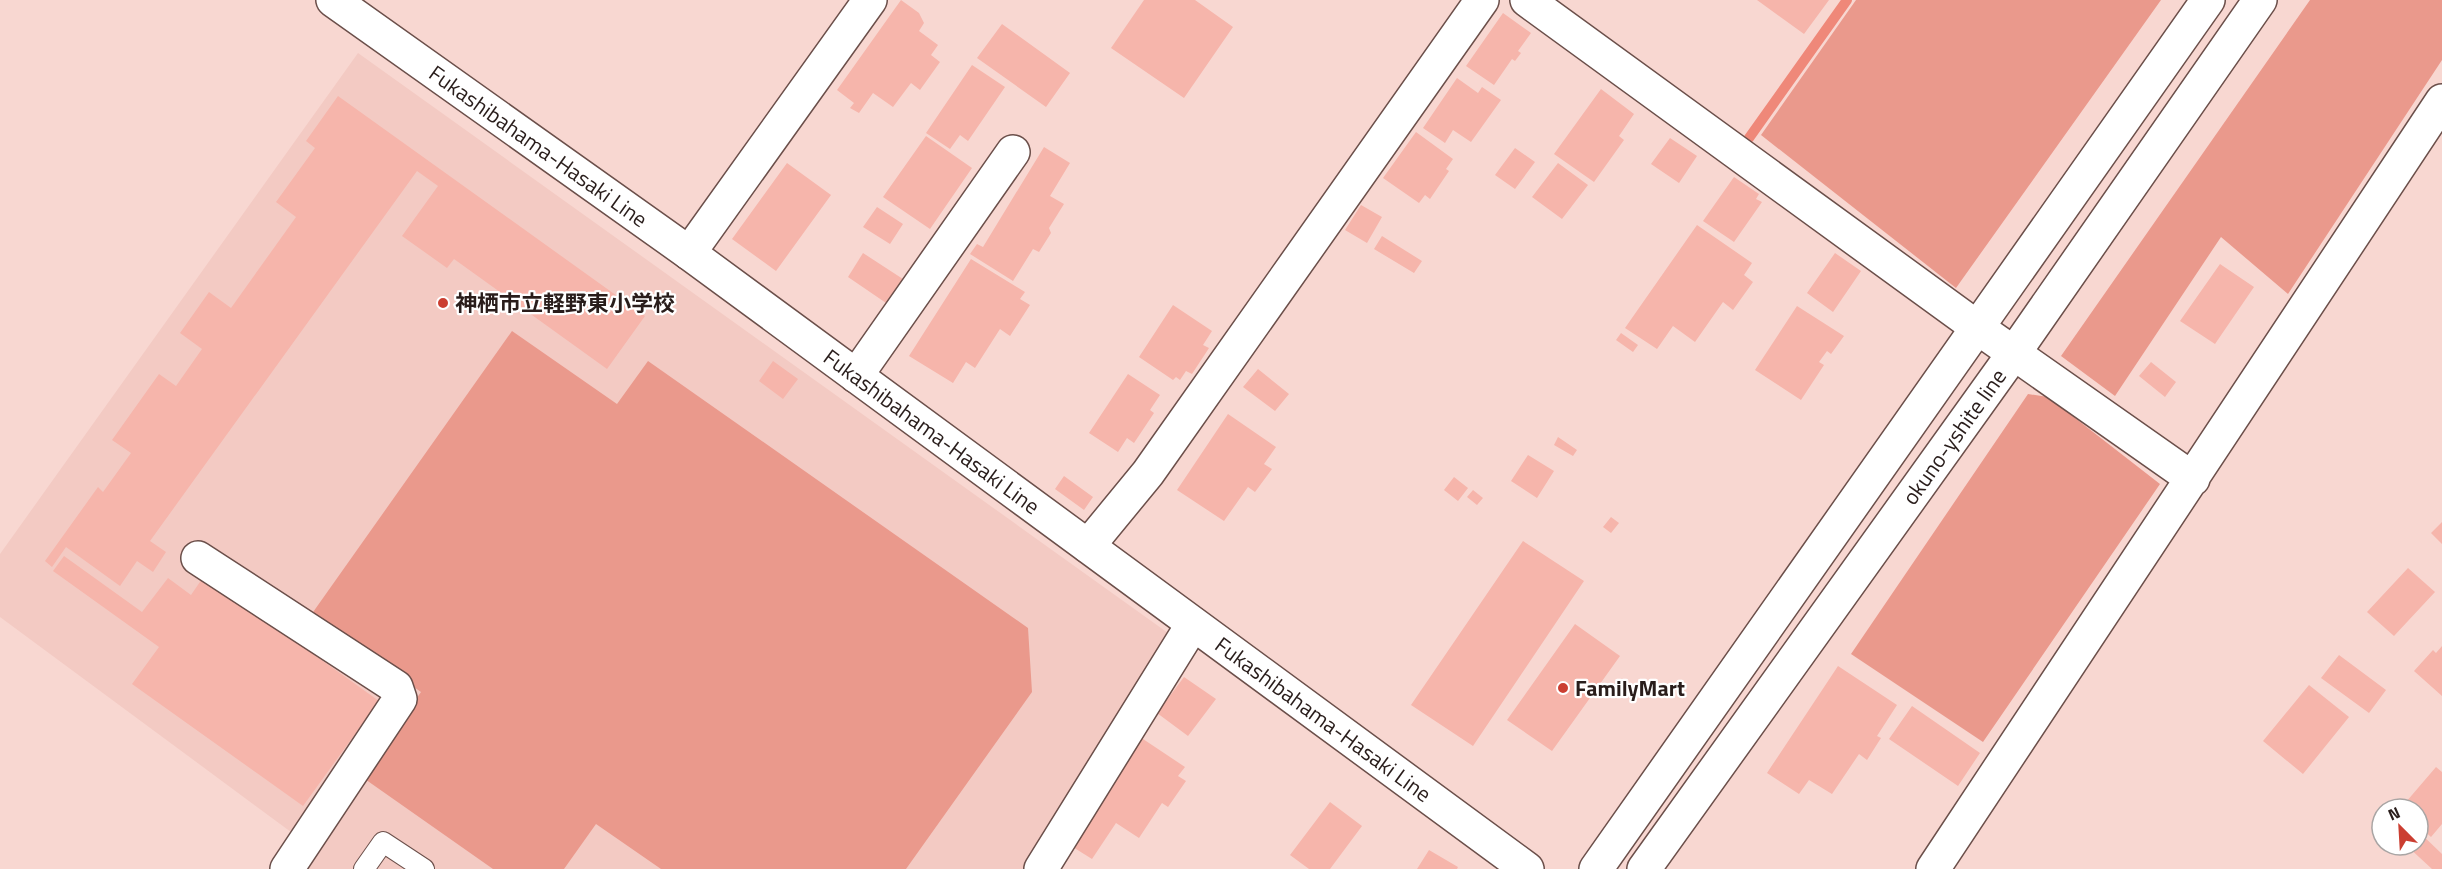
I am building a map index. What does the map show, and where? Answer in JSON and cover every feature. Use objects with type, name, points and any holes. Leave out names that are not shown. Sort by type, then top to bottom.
[{"type":"street","name":"Fukashibahama-Hasaki Line","points":[[333,0],[689,253],[1527,869]]},
{"type":"street","points":[[689,253],[870,0]]},
{"type":"street","points":[[1088,546],[1148,473],[1482,0]]},
{"type":"street","points":[[1527,0],[1978,328],[2193,479]]},
{"type":"street","name":"okuno-yshite line","points":[[1596,869],[2208,0]]},
{"type":"street","name":"okuno-yshite line","points":[[1644,869],[2014,353],[2260,0]]},
{"type":"street","points":[[1933,869],[2442,101]]},
{"type":"street","points":[[856,376],[1013,152]]},
{"type":"street","points":[[198,558],[396,687],[400,699],[287,869]]},
{"type":"street","points":[[1041,869],[1193,624]]},
{"type":"lane","points":[[364,869],[383,842],[424,869]]},
{"type":"shaded area","points":[[1856,0],[2161,0],[1956,288],[1761,135]]},
{"type":"shaded area","points":[[2310,0],[2442,0],[2442,60],[2288,294],[2221,237],[2115,396],[2061,356]]},
{"type":"shaded area","name":"神栖市立軽野東小学校","points":[[358,53],[1168,633],[1024,869],[301,869],[314,849],[0,617],[0,554]]},
{"type":"shaded area","points":[[512,331],[617,404],[648,361],[1028,628],[1032,692],[906,869],[661,869],[596,824],[564,869],[493,869],[362,777],[421,692],[311,615]]},
{"type":"shaded area","points":[[2028,394],[2048,397],[2160,484],[1983,742],[1851,654]]},
{"type":"building","points":[[901,0],[919,13],[924,23],[919,31],[938,45],[931,55],[940,62],[920,90],[911,83],[893,107],[873,93],[859,113],[850,108],[854,103],[837,90]]},
{"type":"building","points":[[1144,0],[1195,0],[1233,27],[1184,98],[1111,48]]},
{"type":"building","points":[[1757,0],[1829,0],[1804,34]]},
{"type":"building","points":[[1503,13],[1531,33],[1518,51],[1521,53],[1515,61],[1512,59],[1494,85],[1466,66]]},
{"type":"building","points":[[1002,24],[1070,73],[1046,107],[977,58]]},
{"type":"building","points":[[972,65],[1005,87],[968,141],[960,135],[950,149],[926,133]]},
{"type":"building","points":[[1457,78],[1478,93],[1482,87],[1501,100],[1471,142],[1453,130],[1445,143],[1423,128]]},
{"type":"building","points":[[1601,89],[1634,114],[1619,136],[1624,140],[1594,182],[1554,154]]},
{"type":"building","points":[[338,96],[645,316],[607,369],[454,259],[447,268],[402,236],[438,186],[417,171],[150,541],[166,552],[153,572],[137,561],[120,586],[66,547],[52,567],[45,561],[98,487],[103,492],[131,453],[112,440],[159,374],[176,386],[202,349],[180,333],[209,292],[231,308],[296,217],[276,202],[315,148],[306,141]]},
{"type":"building","points":[[1416,132],[1453,159],[1446,169],[1449,171],[1430,199],[1425,195],[1419,203],[1383,178]]},
{"type":"building","points":[[926,136],[972,168],[930,229],[883,197]]},
{"type":"building","points":[[1670,138],[1697,156],[1679,183],[1651,164]]},
{"type":"building","points":[[1044,147],[1070,163],[1050,196],[1064,204],[1049,228],[1051,233],[1039,252],[1033,249],[1013,281],[970,254],[977,244],[983,247]]},
{"type":"building","points":[[1515,148],[1535,162],[1515,189],[1495,175]]},
{"type":"building","points":[[787,163],[831,195],[776,271],[732,239]]},
{"type":"building","points":[[1558,163],[1588,185],[1562,219],[1532,197]]},
{"type":"building","points":[[1734,177],[1759,194],[1756,199],[1762,202],[1734,242],[1703,221]]},
{"type":"building","points":[[1361,205],[1382,217],[1367,243],[1345,230]]},
{"type":"building","points":[[877,207],[903,224],[890,244],[863,227]]},
{"type":"building","points":[[1697,225],[1752,263],[1744,275],[1753,282],[1733,310],[1723,302],[1695,342],[1673,326],[1657,349],[1625,328]]},
{"type":"building","points":[[1382,236],[1422,261],[1414,273],[1374,249]]},
{"type":"building","points":[[863,253],[906,281],[889,305],[848,277]]},
{"type":"building","points":[[1835,253],[1861,271],[1833,312],[1807,293]]},
{"type":"building","points":[[971,259],[1025,292],[1020,299],[1030,305],[1010,336],[1000,329],[975,368],[966,362],[953,383],[909,356]]},
{"type":"building","points":[[2220,264],[2254,287],[2215,344],[2180,321]]},
{"type":"building","points":[[1173,305],[1212,331],[1203,345],[1209,348],[1192,374],[1186,371],[1180,380],[1176,377],[1173,380],[1139,357]]},
{"type":"building","points":[[1797,306],[1844,336],[1831,354],[1827,351],[1819,362],[1824,365],[1801,400],[1755,370]]},
{"type":"building","points":[[1621,333],[1638,345],[1633,352],[1616,340]]},
{"type":"building","points":[[773,361],[798,379],[783,399],[759,381]]},
{"type":"building","points":[[2151,362],[2176,382],[2165,397],[2139,376]]},
{"type":"building","points":[[1258,369],[1289,394],[1275,411],[1243,387]]},
{"type":"building","points":[[1128,374],[1160,395],[1150,410],[1154,413],[1134,443],[1127,438],[1118,452],[1089,433]]},
{"type":"building","points":[[1228,414],[1276,447],[1264,464],[1272,469],[1255,492],[1248,487],[1224,521],[1177,490]]},
{"type":"building","points":[[1558,437],[1577,450],[1573,456],[1554,445]]},
{"type":"building","points":[[1528,455],[1554,471],[1537,498],[1511,481]]},
{"type":"building","points":[[1064,476],[1093,497],[1084,510],[1055,489]]},
{"type":"building","points":[[1454,477],[1468,488],[1458,501],[1444,490]]},
{"type":"building","points":[[1473,490],[1483,498],[1477,505],[1467,497]]},
{"type":"building","points":[[1611,517],[1619,523],[1611,533],[1603,527]]},
{"type":"building","points":[[2442,522],[2442,544],[2431,533]]},
{"type":"building","points":[[1523,541],[1584,581],[1473,746],[1411,705]]},
{"type":"building","points":[[64,556],[142,612],[168,578],[191,595],[204,576],[379,701],[303,806],[132,684],[159,647],[53,571]]},
{"type":"building","points":[[2408,568],[2435,592],[2394,636],[2367,612]]},
{"type":"building","name":"FamilyMart","points":[[1575,624],[1620,656],[1552,751],[1507,720]]},
{"type":"building","points":[[2442,646],[2442,696],[2414,671],[2433,650],[2436,653]]},
{"type":"building","points":[[2339,655],[2386,690],[2369,713],[2321,678]]},
{"type":"building","points":[[1838,666],[1897,705],[1877,736],[1881,738],[1867,760],[1859,754],[1832,794],[1809,780],[1799,794],[1767,773]]},
{"type":"building","points":[[1184,677],[1216,699],[1188,736],[1157,713]]},
{"type":"building","points":[[2309,685],[2349,717],[2303,774],[2263,741]]},
{"type":"building","points":[[1912,706],[1980,753],[1958,786],[1889,739]]},
{"type":"building","points":[[1140,737],[1185,767],[1178,776],[1186,781],[1168,807],[1162,803],[1139,838],[1116,823],[1092,859],[1068,844]]},
{"type":"building","points":[[2436,767],[2442,772],[2442,824],[2431,837],[2430,797],[2410,797]]},
{"type":"building","points":[[1330,802],[1362,826],[1330,869],[1309,869],[1290,855]]},
{"type":"building","points":[[2430,842],[2442,854],[2442,869],[2432,869],[2419,857],[2430,857]]},
{"type":"building","points":[[1429,850],[1458,867],[1457,869],[1417,869]]},
{"type":"waterway","points":[[1749,138],[1847,0]]},
{"type":"place","name":"神栖市立軽野東小学校","points":[[443,303]]},
{"type":"place","name":"FamilyMart","points":[[1563,688]]}]
